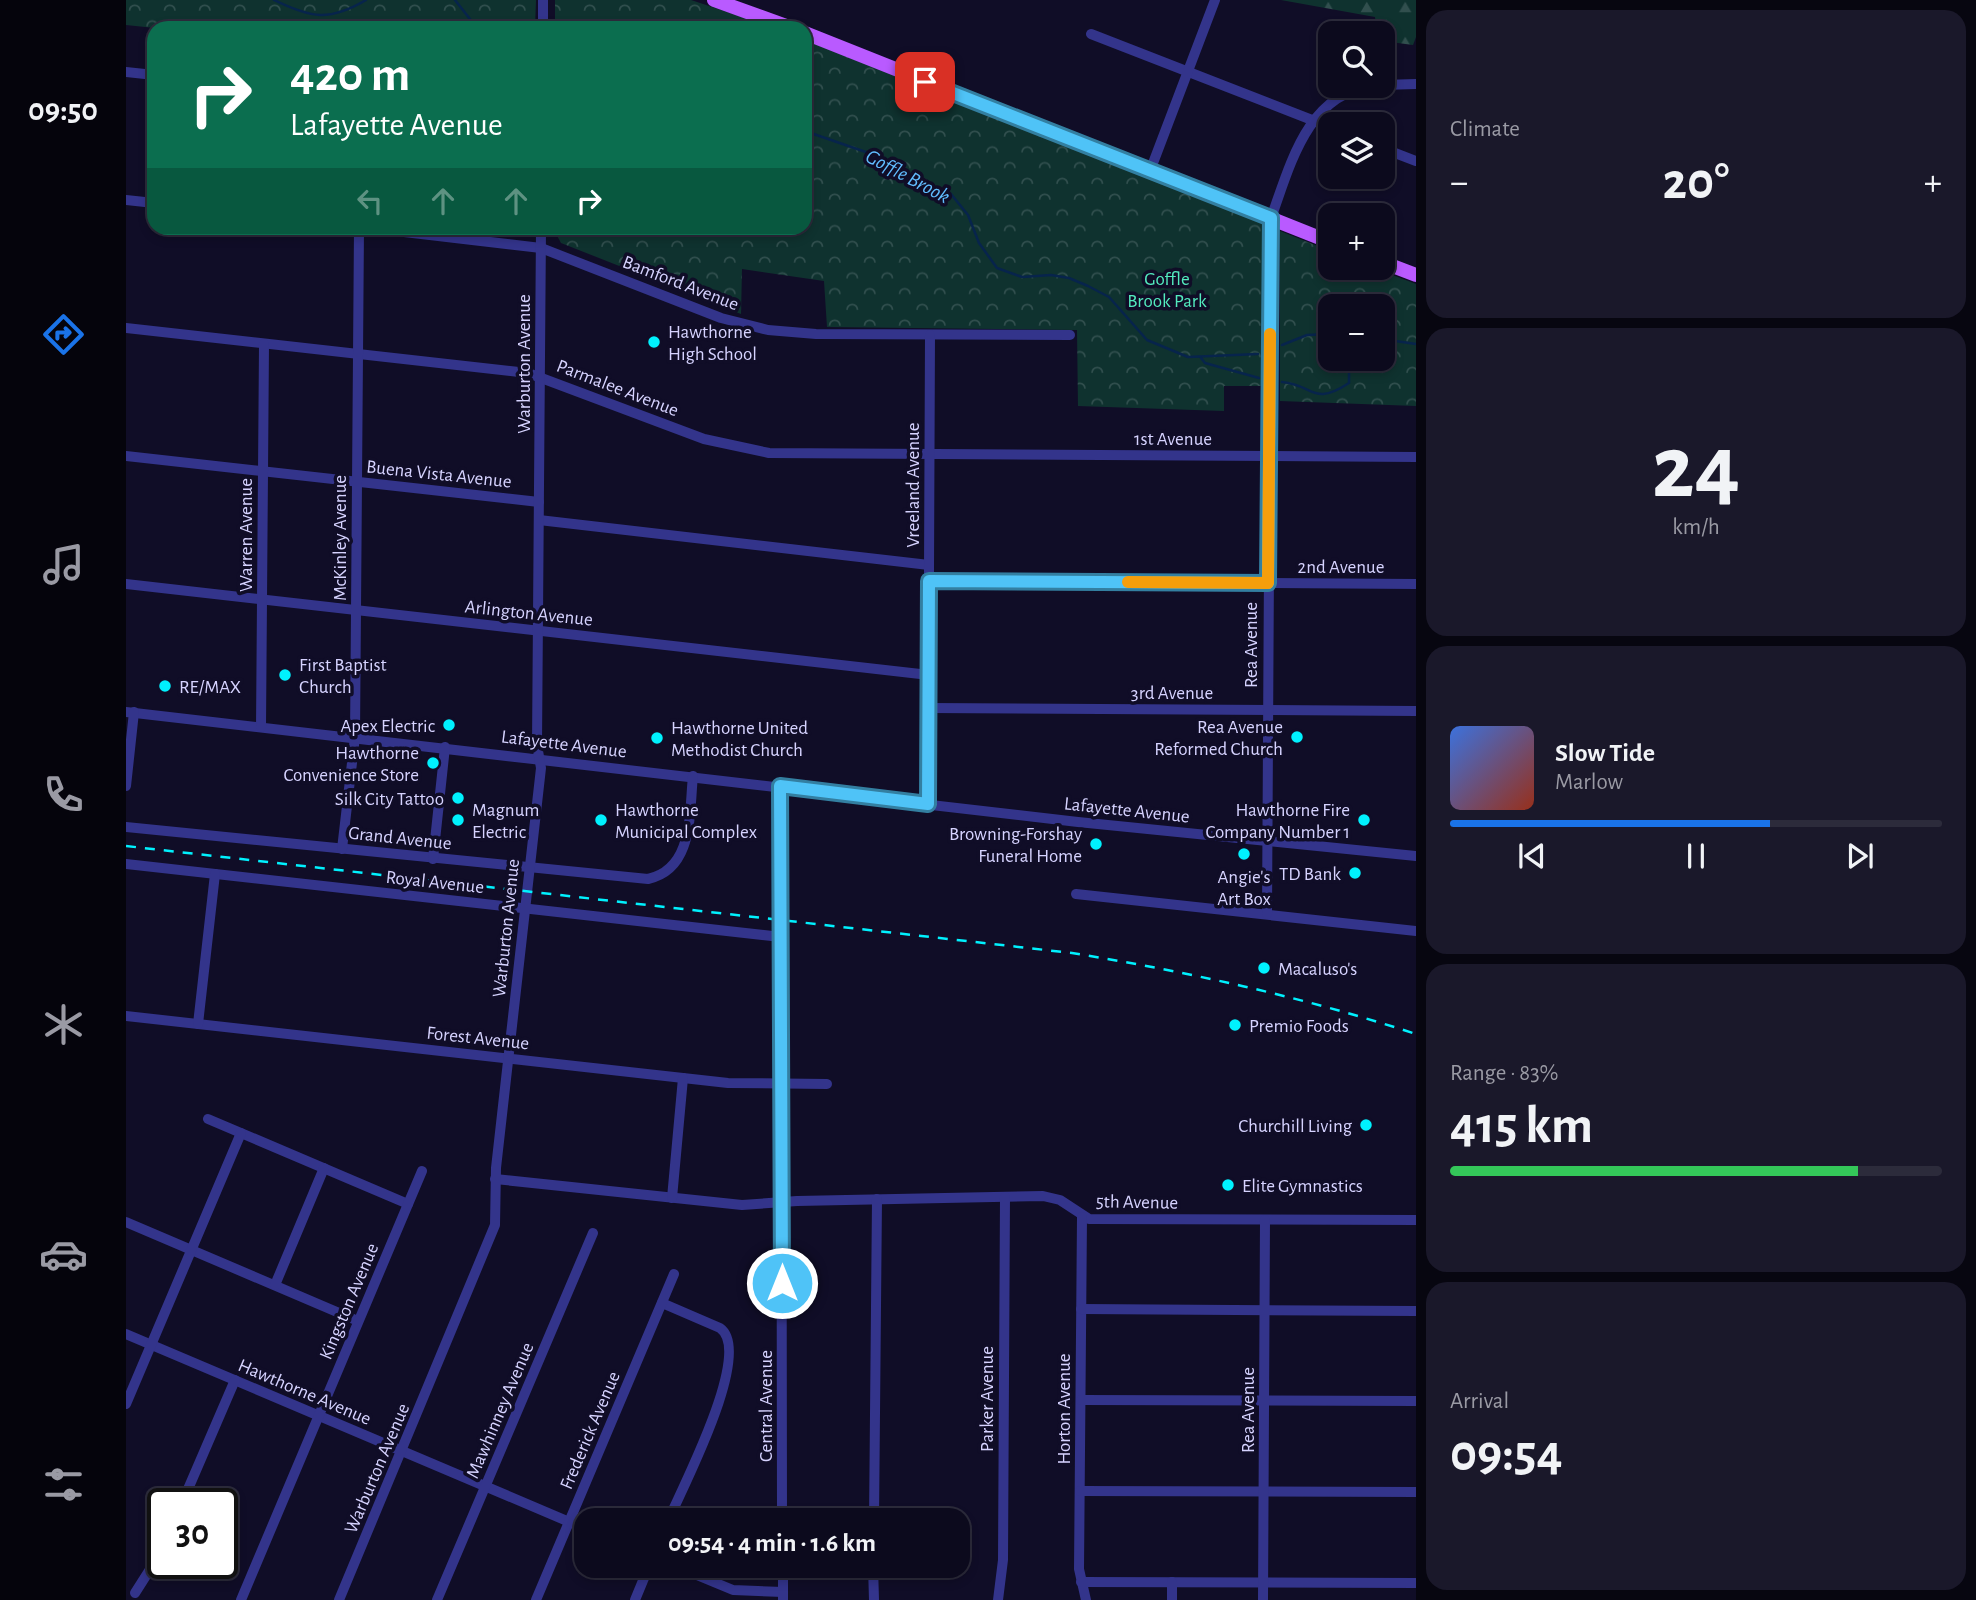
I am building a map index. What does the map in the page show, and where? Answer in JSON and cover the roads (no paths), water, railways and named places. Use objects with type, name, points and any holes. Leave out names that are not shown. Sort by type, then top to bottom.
[{"type":"main road","points":[[718,1],[773,21]]},
{"type":"main road","points":[[812,36],[1318,237]]},
{"type":"main road","points":[[1395,267],[1416,275]]},
{"type":"street","points":[[543,0],[543,21]]},
{"type":"street","points":[[1150,171],[1215,0]]},
{"type":"street","points":[[1091,34],[1318,123]]},
{"type":"street","points":[[126,72],[147,74]]},
{"type":"street","points":[[1395,85],[1416,84]]},
{"type":"street","name":"Rea Avenue","points":[[1267,914],[1271,218],[1298,146],[1313,121],[1340,98]]},
{"type":"street","points":[[1395,153],[1416,161]]},
{"type":"street","points":[[126,200],[147,202]]},
{"type":"street","name":"McKinley Avenue","points":[[342,849],[355,737],[359,235]]},
{"type":"street","name":"Bamford Avenue","points":[[430,235],[541,248],[752,327],[800,333],[1070,335]]},
{"type":"street","name":"Warburton Avenue","points":[[339,1600],[492,1236],[496,1212],[495,1179],[539,758],[541,235]]},
{"type":"street","name":"Parmalee Avenue","points":[[126,328],[540,376],[691,435],[735,448],[788,453],[929,454]]},
{"type":"street","name":"Vreeland Avenue","points":[[928,804],[930,335]]},
{"type":"street","name":"Warren Avenue","points":[[261,727],[264,344]]},
{"type":"street","name":"1st Avenue","points":[[929,454],[1416,457]]},
{"type":"street","name":"Buena Vista Avenue","points":[[126,456],[539,502]]},
{"type":"street","points":[[539,520],[929,565]]},
{"type":"street","name":"2nd Avenue","points":[[929,581],[1416,584]]},
{"type":"street","name":"Arlington Avenue","points":[[126,584],[929,675]]},
{"type":"street","name":"3rd Avenue","points":[[928,708],[1416,711]]},
{"type":"street","points":[[126,786],[130,712]]},
{"type":"street","name":"Lafayette Avenue","points":[[130,712],[928,804],[1416,856]]},
{"type":"street","points":[[433,859],[446,747]]},
{"type":"street","name":"Grand Avenue","points":[[126,827],[643,879],[654,878],[684,851],[693,776]]},
{"type":"street","name":"Central Avenue","points":[[780,786],[782,1508]]},
{"type":"street","name":"Royal Avenue","points":[[126,864],[781,937]]},
{"type":"street","points":[[198,1024],[215,874]]},
{"type":"street","points":[[1076,894],[1416,931]]},
{"type":"street","name":"Forest Avenue","points":[[126,1016],[683,1078],[827,1084]]},
{"type":"street","points":[[672,1198],[683,1078]]},
{"type":"street","points":[[208,1119],[408,1204]]},
{"type":"street","points":[[126,1404],[241,1133]]},
{"type":"street","points":[[275,1285],[324,1168]]},
{"type":"street","name":"Kingston Avenue","points":[[240,1600],[422,1171]]},
{"type":"street","name":"5th Avenue","points":[[495,1179],[741,1205],[877,1199],[1056,1198],[1082,1217],[1416,1220]]},
{"type":"street","name":"Parker Avenue","points":[[998,1600],[1003,1560],[1005,1197]]},
{"type":"street","points":[[874,1508],[877,1199]]},
{"type":"street","name":"Horton Avenue","points":[[1082,1217],[1080,1491],[1081,1582],[1086,1600]]},
{"type":"street","name":"Rea Avenue","points":[[1263,1600],[1265,1220]]},
{"type":"street","points":[[126,1222],[358,1321]]},
{"type":"street","name":"Mawhinney Avenue","points":[[437,1600],[593,1233]]},
{"type":"street","name":"Frederick Avenue","points":[[536,1600],[674,1274]]},
{"type":"street","points":[[662,1303],[720,1328],[726,1333],[729,1342],[726,1386],[674,1508]]},
{"type":"street","points":[[1082,1309],[1416,1311]]},
{"type":"street","name":"Hawthorne Avenue","points":[[126,1334],[574,1524]]},
{"type":"street","points":[[188,1488],[234,1380]]},
{"type":"street","points":[[1081,1400],[1416,1401]]},
{"type":"street","points":[[1080,1491],[1416,1492]]},
{"type":"street","points":[[135,1593],[147,1574]]},
{"type":"street","points":[[635,1600],[644,1578]]},
{"type":"street","points":[[700,1578],[736,1595],[783,1596],[783,1578]]},
{"type":"street","points":[[873,1578],[874,1600]]},
{"type":"street","points":[[1081,1582],[1416,1583]]},
{"type":"street","points":[[1172,1582],[1172,1600]]},
{"type":"waterway","name":"Goffle Brook","points":[[274,0],[299,11],[320,15],[341,12],[366,0]]},
{"type":"waterway","name":"Goffle Brook","points":[[455,0],[472,21]]},
{"type":"waterway","name":"Goffle Brook","points":[[812,133],[883,158],[931,188],[951,194],[968,215],[979,243],[997,268],[1022,277],[1051,275],[1069,278],[1088,286],[1109,297],[1147,340],[1188,357],[1258,354]]},
{"type":"waterway","name":"Goffle Brook","points":[[1282,345],[1307,335],[1318,335]]},
{"type":"waterway","name":"Goffle Brook","points":[[1395,341],[1416,344]]},
{"type":"waterway","name":"Goffle Brook","points":[[1201,358],[1205,363],[1259,378]]},
{"type":"waterway","name":"Goffle Brook","points":[[1282,382],[1314,393],[1328,393],[1349,383],[1349,371]]},
{"type":"railway","points":[[126,846],[1072,953],[1246,987],[1331,1008],[1416,1034]]},
{"type":"place","name":"Hawthorne High School","points":[[654,342]]},
{"type":"place","name":"First Baptist Church","points":[[285,675]]},
{"type":"place","name":"RE/MAX","points":[[165,686]]},
{"type":"place","name":"Apex Electric","points":[[449,725]]},
{"type":"place","name":"Rea Avenue Reformed Church","points":[[1297,737]]},
{"type":"place","name":"Hawthorne United Methodist Church","points":[[657,738]]},
{"type":"place","name":"Hawthorne Convenience Store","points":[[433,763]]},
{"type":"place","name":"Silk City Tattoo","points":[[458,798]]},
{"type":"place","name":"Magnum Electric","points":[[458,820]]},
{"type":"place","name":"Hawthorne Municipal Complex","points":[[601,820]]},
{"type":"place","name":"Hawthorne Fire Company Number 1","points":[[1364,820]]},
{"type":"place","name":"Browning-Forshay Funeral Home","points":[[1096,844]]},
{"type":"place","name":"Angie's Art Box","points":[[1244,854]]},
{"type":"place","name":"TD Bank","points":[[1355,873]]},
{"type":"place","name":"Macaluso's","points":[[1264,968]]},
{"type":"place","name":"Premio Foods","points":[[1235,1025]]},
{"type":"place","name":"Churchill Living","points":[[1366,1125]]},
{"type":"place","name":"Elite Gymnastics","points":[[1228,1185]]},
{"type":"park label","name":"Goffle Brook Park","points":[[1167,289]]}]
